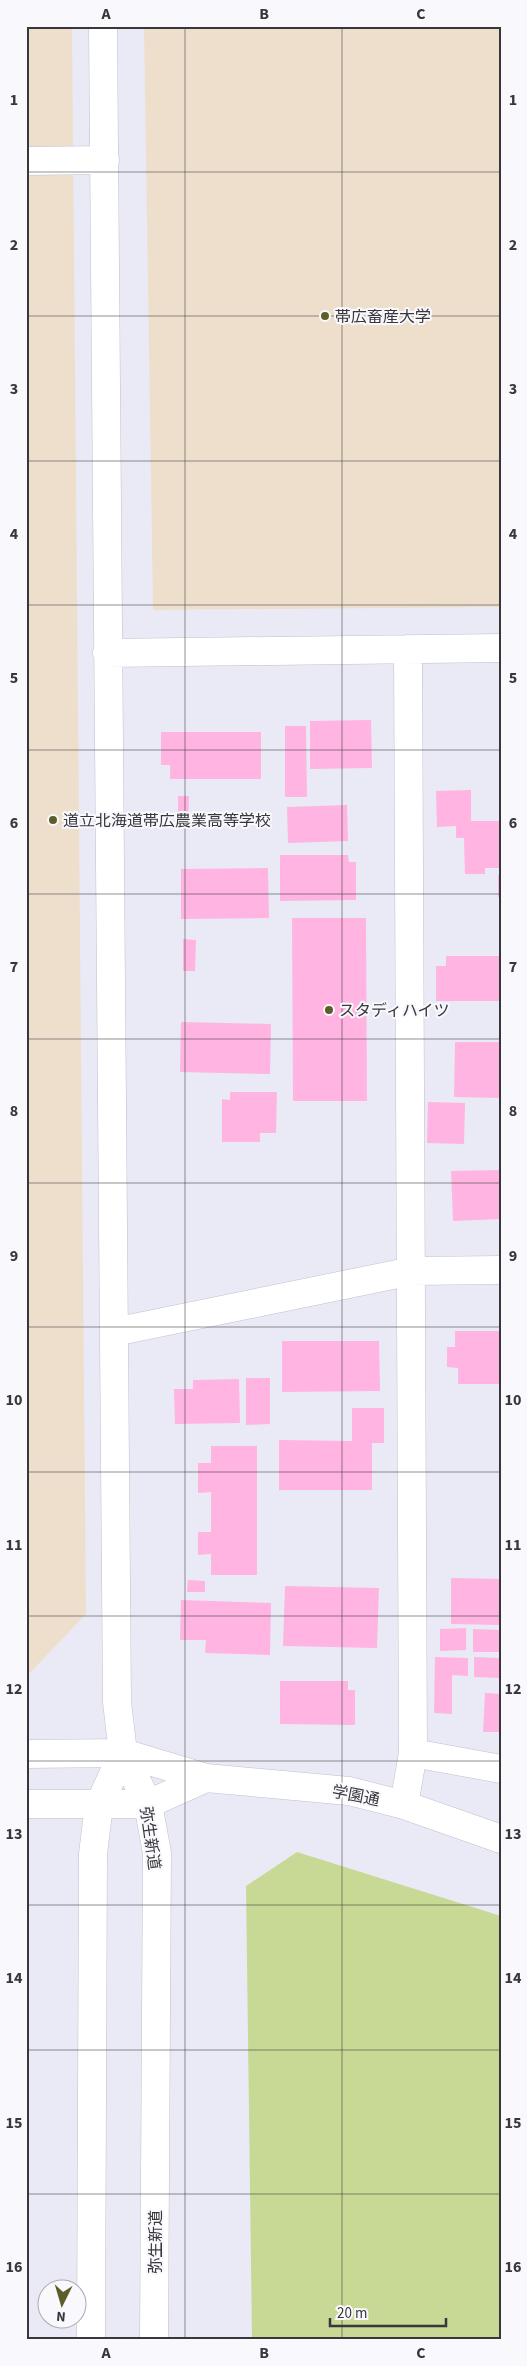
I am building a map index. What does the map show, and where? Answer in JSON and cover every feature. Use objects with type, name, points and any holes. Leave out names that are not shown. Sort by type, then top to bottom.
[{"type":"street","points":[[90,2340],[93,1854],[99,1804],[123,1753],[117,1702],[107,653],[106,160],[103,26]]},
{"type":"street","points":[[26,161],[106,160]]},
{"type":"street","points":[[107,653],[501,648]]},
{"type":"street","points":[[404,1805],[413,1753],[408,649]]},
{"type":"street","points":[[114,1332],[412,1272],[501,1270]]},
{"type":"street","name":"学園通","points":[[26,1754],[123,1753],[206,1778],[349,1791],[404,1805],[501,1839]]},
{"type":"street","name":"弥生新道","points":[[123,1753],[148,1804],[156,1853],[154,2340]]},
{"type":"street","points":[[413,1753],[501,1769]]},
{"type":"street","name":"学園通","points":[[26,1804],[148,1804],[206,1778]]},
{"type":"shaded area","name":"道立北海道帯広農業高等学校","points":[[26,26],[72,26],[86,1614],[26,1677]]},
{"type":"shaded area","name":"帯広畜産大学","points":[[144,26],[501,26],[501,607],[153,610]]},
{"type":"green space","points":[[297,1852],[501,1916],[501,2340],[252,2340],[246,1886]]},
{"type":"building","points":[[371,720],[372,768],[310,769],[310,721]]},
{"type":"building","points":[[285,726],[306,726],[307,797],[285,797]]},
{"type":"building","points":[[161,732],[261,732],[261,779],[170,779],[170,765],[161,765]]},
{"type":"building","points":[[471,790],[471,821],[501,821],[501,868],[485,868],[485,874],[465,874],[464,838],[456,838],[456,826],[437,827],[436,791]]},
{"type":"building","points":[[178,796],[189,796],[188,828],[178,827]]},
{"type":"building","points":[[347,805],[348,841],[288,843],[287,807]]},
{"type":"building","points":[[280,855],[348,855],[349,862],[356,862],[356,900],[280,901]]},
{"type":"building","points":[[268,868],[269,918],[181,919],[181,869]]},
{"type":"building","points":[[498,875],[501,875],[501,897],[498,897]]},
{"type":"building","name":"スタディハイツ","points":[[292,918],[366,918],[367,1101],[293,1101]]},
{"type":"building","points":[[183,939],[196,940],[195,971],[183,971]]},
{"type":"building","points":[[446,956],[501,956],[501,1001],[436,1001],[436,966],[446,966]]},
{"type":"building","points":[[181,1022],[271,1024],[270,1074],[180,1072]]},
{"type":"building","points":[[455,1042],[501,1042],[501,1098],[454,1097]]},
{"type":"building","points":[[230,1092],[277,1092],[276,1133],[260,1133],[260,1142],[222,1142],[222,1099],[230,1100]]},
{"type":"building","points":[[428,1102],[465,1103],[464,1144],[427,1143]]},
{"type":"building","points":[[501,1170],[501,1219],[453,1221],[451,1171]]},
{"type":"building","points":[[455,1331],[501,1331],[501,1384],[458,1384],[458,1368],[447,1367],[447,1347],[455,1347]]},
{"type":"building","points":[[282,1341],[379,1341],[380,1391],[282,1392]]},
{"type":"building","points":[[246,1378],[270,1378],[270,1424],[246,1425]]},
{"type":"building","points":[[239,1379],[240,1423],[175,1424],[174,1389],[193,1389],[193,1380]]},
{"type":"building","points":[[352,1408],[384,1408],[384,1443],[372,1443],[372,1490],[279,1490],[279,1440],[352,1441]]},
{"type":"building","points":[[211,1446],[257,1446],[257,1575],[211,1575],[211,1554],[198,1555],[198,1532],[211,1532],[211,1492],[198,1493],[198,1463],[211,1463]]},
{"type":"building","points":[[451,1578],[501,1579],[501,1625],[451,1624]]},
{"type":"building","points":[[188,1580],[205,1581],[205,1592],[187,1592]]},
{"type":"building","points":[[285,1586],[379,1588],[377,1648],[283,1646]]},
{"type":"building","points":[[181,1600],[271,1603],[270,1655],[205,1653],[206,1640],[180,1640]]},
{"type":"building","points":[[466,1628],[466,1650],[440,1651],[440,1629]]},
{"type":"building","points":[[473,1629],[501,1630],[501,1652],[473,1652]]},
{"type":"building","points":[[435,1657],[468,1658],[468,1676],[452,1675],[452,1714],[434,1713]]},
{"type":"building","points":[[474,1657],[499,1658],[499,1678],[474,1677]]},
{"type":"building","points":[[280,1681],[348,1681],[348,1690],[355,1690],[355,1725],[280,1724]]},
{"type":"building","points":[[485,1693],[501,1694],[501,1732],[483,1732]]},
{"type":"place","name":"帯広畜産大学","points":[[325,316]]},
{"type":"place","name":"道立北海道帯広農業高等学校","points":[[53,820]]},
{"type":"place","name":"スタディハイツ","points":[[329,1010]]}]
